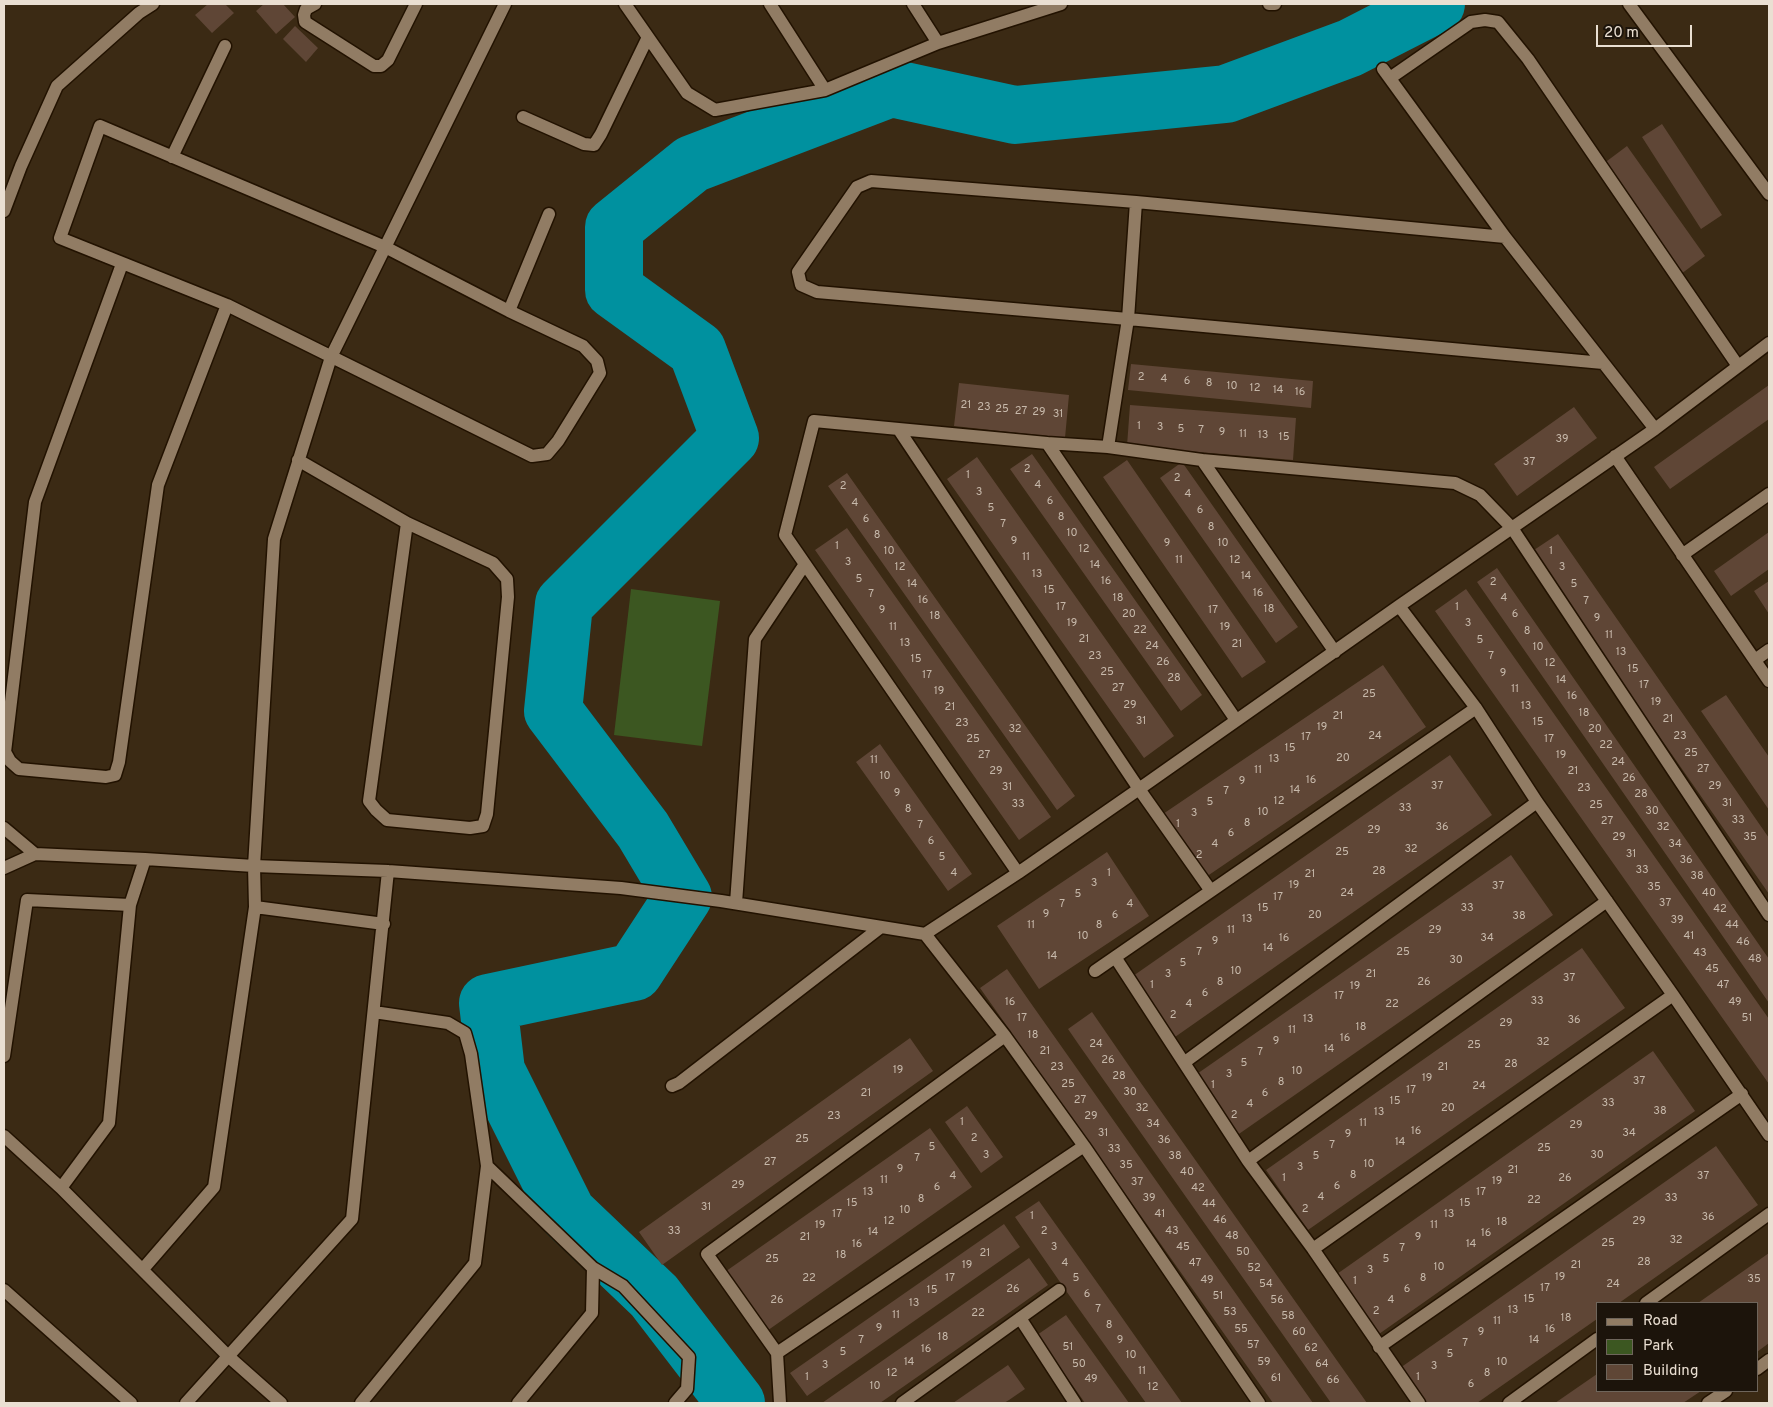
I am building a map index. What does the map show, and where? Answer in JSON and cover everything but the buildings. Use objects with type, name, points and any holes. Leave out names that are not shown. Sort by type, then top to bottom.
[{"type":"street","points":[[4,211],[21,166],[57,86],[139,13],[153,4]]},
{"type":"street","points":[[315,4],[306,9],[304,14],[305,22],[374,66],[381,66],[388,60],[416,4]]},
{"type":"street","points":[[142,1269],[214,1187],[255,907],[254,866],[274,539],[331,357],[504,4]]},
{"type":"street","points":[[625,4],[687,93],[716,110],[825,90],[938,43],[1057,5]]},
{"type":"street","points":[[770,4],[825,90]]},
{"type":"street","points":[[912,4],[938,43]]},
{"type":"street","points":[[1269,4],[1275,4]]},
{"type":"street","points":[[1629,4],[1769,194]]},
{"type":"street","points":[[1655,429],[1505,237],[1387,74],[1471,22],[1485,20],[1498,22],[1528,59],[1738,366]]},
{"type":"street","points":[[524,117],[584,144],[594,145],[648,37]]},
{"type":"street","points":[[172,157],[225,46]]},
{"type":"street","points":[[100,126],[172,157],[385,247],[509,311],[583,346],[597,361],[600,373],[558,441],[547,454],[532,456],[226,305],[60,238],[100,126]]},
{"type":"street","points":[[1505,237],[1136,202],[871,181],[857,187],[798,272],[801,285],[817,292],[1604,363]]},
{"type":"street","points":[[1108,447],[1128,319],[1136,202]]},
{"type":"street","points":[[509,311],[549,214]]},
{"type":"street","points":[[122,264],[35,502],[5,752],[10,761],[19,769],[106,777],[115,775],[119,762],[158,485],[226,305]]},
{"type":"street","points":[[4,868],[35,854],[388,871],[622,888],[721,900],[925,934],[1018,873],[1655,429],[1769,343]]},
{"type":"street","points":[[1018,873],[785,535],[814,421],[1108,447],[1202,460],[1455,482],[1480,494],[1512,528],[1769,915]]},
{"type":"street","points":[[899,430],[1139,789],[1211,891]]},
{"type":"street","points":[[1047,443],[1236,720]]},
{"type":"street","points":[[1615,456],[1769,682]]},
{"type":"street","points":[[298,460],[407,523],[493,563],[507,579],[507,607],[487,814],[483,826],[470,828],[387,820],[369,801],[407,523]]},
{"type":"street","points":[[1202,460],[1335,652]]},
{"type":"street","points":[[1682,554],[1769,494]]},
{"type":"street","points":[[736,903],[755,638],[805,564]]},
{"type":"street","points":[[1399,606],[1476,708],[1537,802],[1769,1135]]},
{"type":"street","points":[[1755,660],[1769,650]]},
{"type":"street","points":[[1095,971],[1476,708]]},
{"type":"street","points":[[1185,1062],[1537,802]]},
{"type":"street","points":[[4,828],[35,854]]},
{"type":"street","points":[[61,1188],[109,1123],[130,906],[145,859]]},
{"type":"street","points":[[186,1403],[352,1219],[388,871]]},
{"type":"street","points":[[4,1056],[28,900],[130,906]]},
{"type":"street","points":[[1248,1160],[1606,901]]},
{"type":"street","points":[[255,907],[384,924]]},
{"type":"street","points":[[672,1086],[679,1083],[881,927]]},
{"type":"street","points":[[925,934],[1005,1036],[1084,1146],[1259,1403]]},
{"type":"street","points":[[1115,957],[1248,1160],[1313,1248],[1419,1403]]},
{"type":"street","points":[[1313,1248],[1673,995]]},
{"type":"street","points":[[361,1403],[474,1263],[487,1166],[471,1054],[465,1033],[448,1023],[374,1012]]},
{"type":"street","points":[[780,1403],[777,1353],[707,1254],[1005,1036]]},
{"type":"street","points":[[1379,1346],[1742,1094]]},
{"type":"street","points":[[4,1136],[61,1188],[228,1356],[281,1403]]},
{"type":"street","points":[[777,1353],[1084,1146]]},
{"type":"street","points":[[487,1166],[593,1268],[622,1286],[688,1357],[687,1389],[675,1403]]},
{"type":"street","points":[[1647,1302],[1769,1214]]},
{"type":"street","points":[[518,1403],[592,1313],[593,1268]]},
{"type":"street","points":[[4,1290],[131,1403]]},
{"type":"street","points":[[902,1403],[1059,1290]]},
{"type":"street","points":[[1020,1318],[1075,1403]]},
{"type":"street","points":[[1508,1403],[1596,1340]]},
{"type":"street","points":[[1758,1368],[1769,1360]]},
{"type":"street","points":[[1708,1403],[1724,1392]]},
{"type":"green space","points":[[631,589],[720,601],[702,746],[614,735]]},
{"type":"waterway","points":[[736,1403],[654,1296],[567,1213],[496,1071],[488,1003],[634,972],[683,897],[643,830],[553,711],[564,604],[730,438],[697,350],[614,290],[614,227],[692,164],[891,88],[1015,115],[1226,94],[1350,48],[1436,4]]}]
